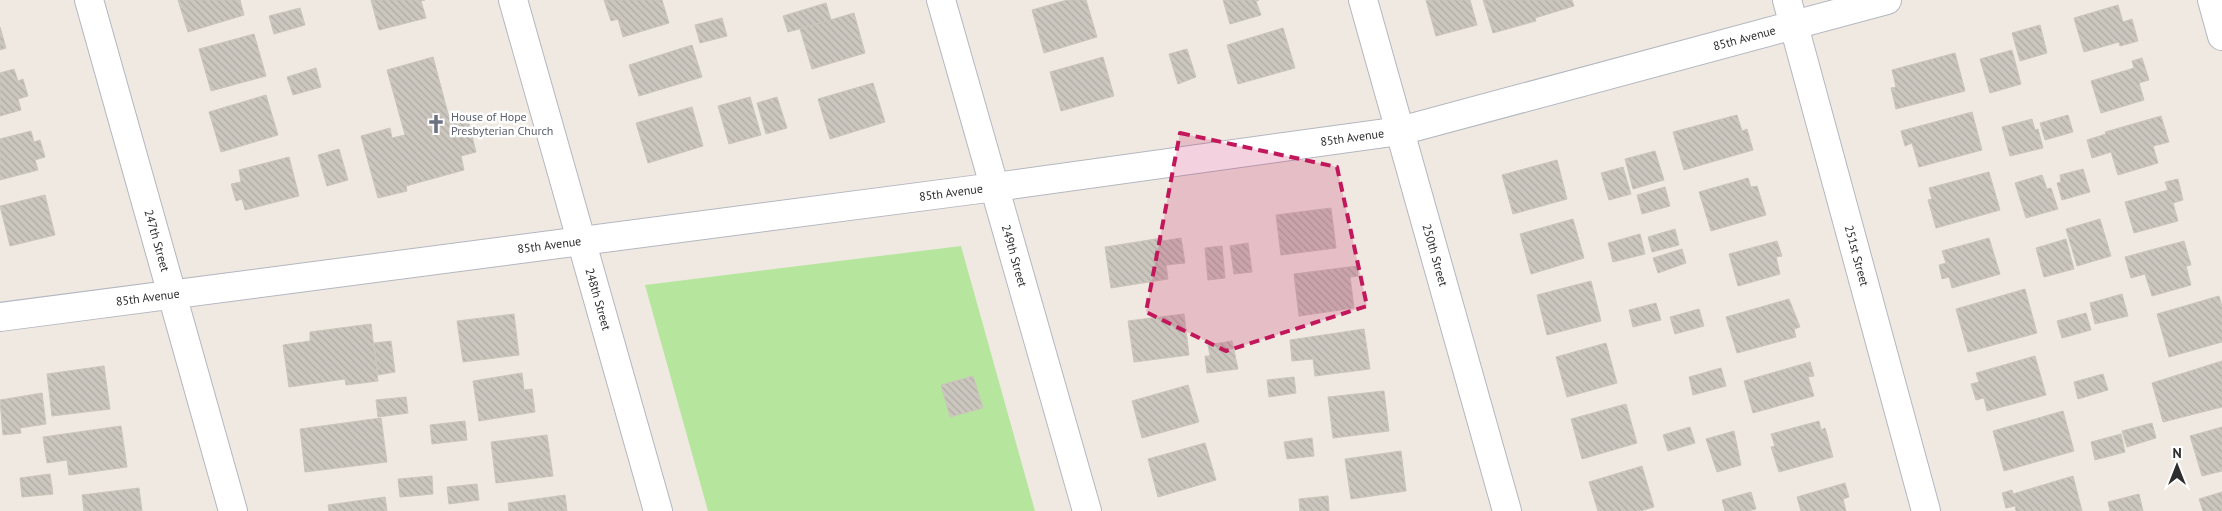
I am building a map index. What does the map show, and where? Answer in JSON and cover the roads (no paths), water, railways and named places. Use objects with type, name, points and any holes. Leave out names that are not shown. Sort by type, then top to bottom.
[{"type":"street","name":"247th Street","points":[[89,0],[233,511]]},
{"type":"street","name":"248th Street","points":[[513,0],[658,511]]},
{"type":"street","name":"249th Street","points":[[941,0],[1087,511]]},
{"type":"street","name":"250th Street","points":[[1363,0],[1507,511]]},
{"type":"street","name":"251st Street","points":[[1787,0],[1926,511]]},
{"type":"street","name":"85th Avenue","points":[[0,317],[995,187],[1400,131],[1887,0]]},
{"type":"street","points":[[2212,0],[2222,36]]},
{"type":"place","name":"House of Hope Presbyterian Church","points":[[436,124]]}]
